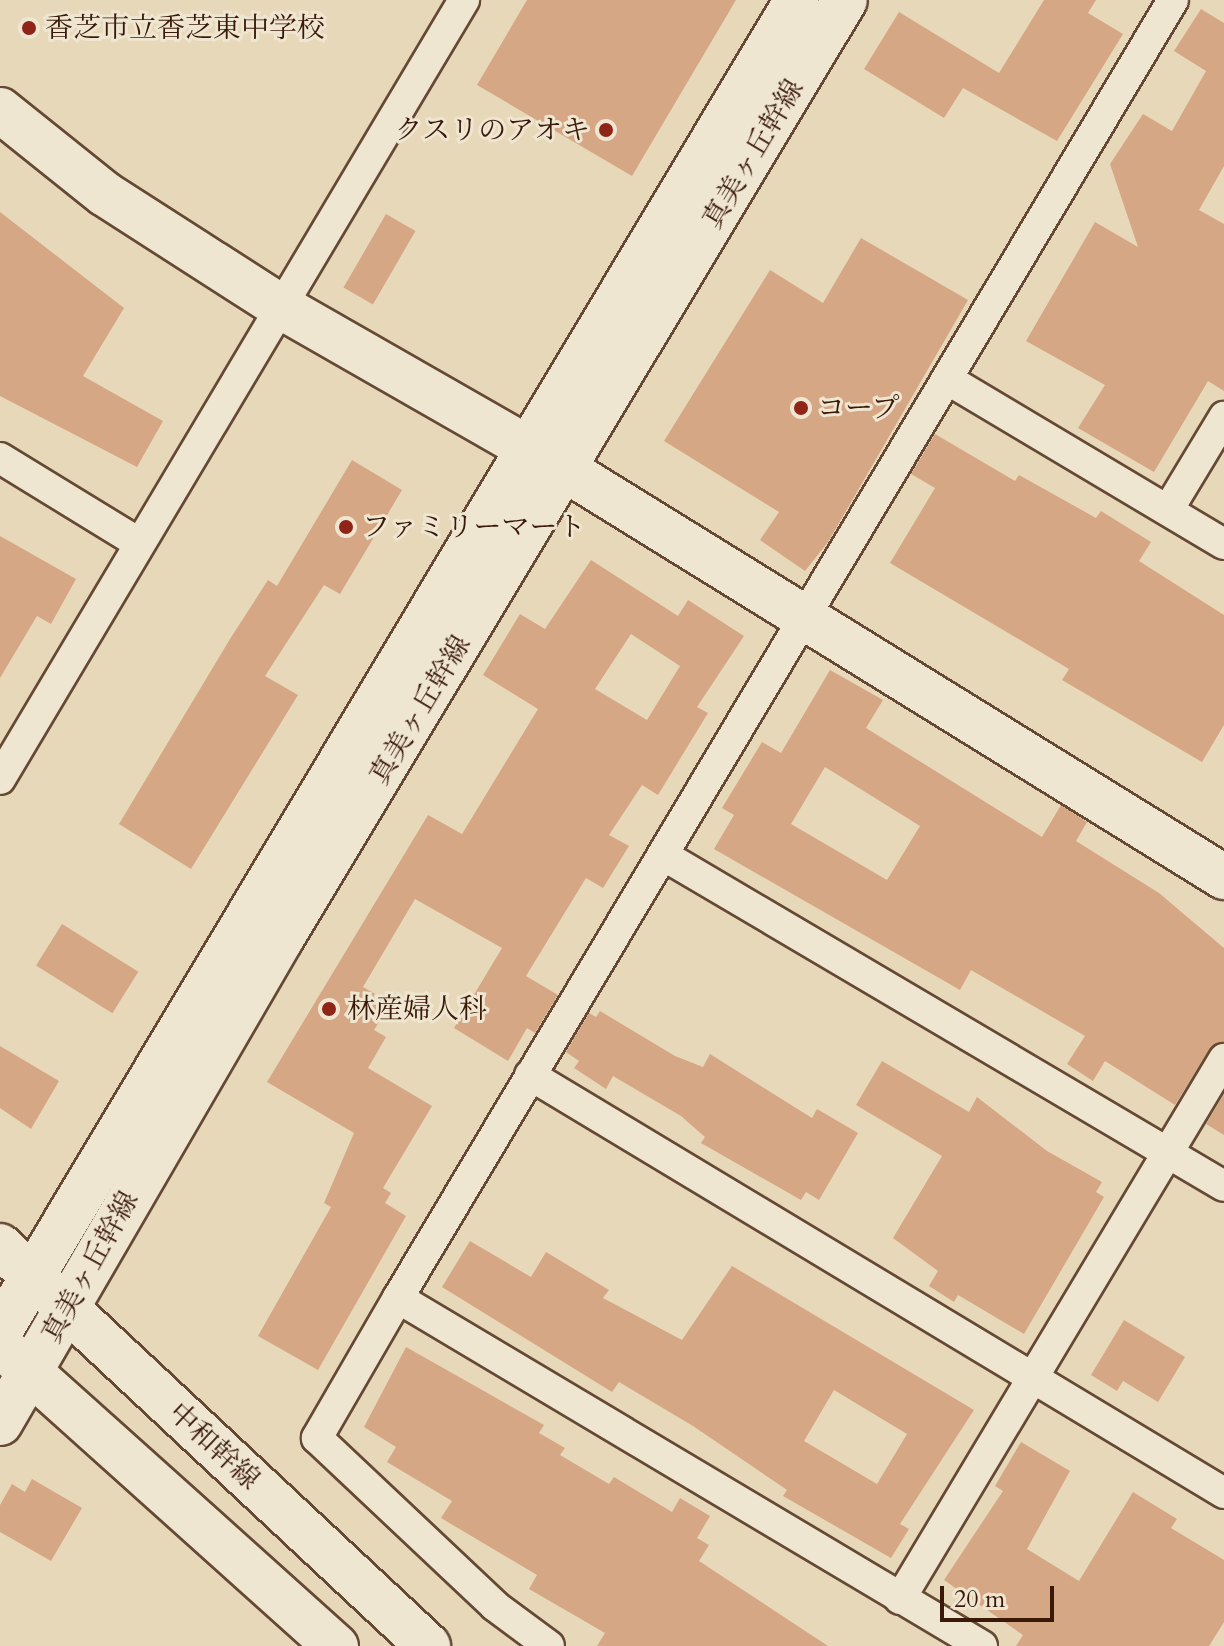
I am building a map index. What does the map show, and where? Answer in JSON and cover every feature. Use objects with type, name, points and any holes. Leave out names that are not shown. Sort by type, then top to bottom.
[{"type":"street","points":[[0,779],[278,305],[464,0]]},
{"type":"street","name":"真美ヶ丘幹線","points":[[0,1423],[15,1360],[50,1291],[525,446],[797,0]]},
{"type":"street","name":"真美ヶ丘幹線","points":[[0,1331],[50,1291],[566,470],[845,0]]},
{"type":"street","points":[[549,1646],[495,1606],[317,1438],[530,1075],[1173,0]]},
{"type":"street","points":[[0,110],[105,194],[278,305],[566,470],[1224,877]]},
{"type":"street","points":[[947,379],[1224,544]]},
{"type":"street","points":[[1168,510],[1224,417]]},
{"type":"street","points":[[0,458],[137,542]]},
{"type":"street","points":[[663,855],[1224,1186]]},
{"type":"street","points":[[900,1599],[1224,1059]]},
{"type":"street","points":[[530,1075],[1033,1381],[1224,1493]]},
{"type":"street","name":"中和幹線","points":[[0,1246],[428,1646]]},
{"type":"street","points":[[398,1298],[982,1646]]},
{"type":"street","points":[[15,1360],[336,1646]]},
{"type":"building","name":"クスリのアオキ","points":[[527,0],[736,0],[632,176],[477,85]]},
{"type":"building","points":[[1044,0],[1096,0],[1088,13],[1123,34],[1057,141],[963,88],[944,118],[864,69],[899,12],[999,73]]},
{"type":"building","points":[[1201,9],[1224,23],[1224,166],[1199,210],[1224,224],[1224,391],[1208,381],[1154,472],[1078,428],[1105,385],[1026,341],[1095,222],[1138,247],[1110,164],[1143,114],[1172,131],[1206,71],[1174,51]]},
{"type":"building","points":[[0,212],[124,308],[83,376],[163,421],[137,467],[0,396]]},
{"type":"building","points":[[386,214],[415,231],[373,305],[344,288]]},
{"type":"building","name":"コープ","points":[[861,238],[968,300],[828,542],[805,571],[760,540],[779,512],[664,441],[770,270],[823,303]]},
{"type":"building","points":[[935,434],[1015,481],[1019,475],[1096,518],[1101,511],[1151,542],[1139,561],[1224,615],[1224,725],[1202,762],[1062,680],[1069,669],[890,563],[935,488],[911,474]]},
{"type":"building","points":[[352,460],[402,490],[340,594],[324,585],[265,676],[298,695],[191,869],[119,824],[230,639],[268,580],[277,586]]},
{"type":"building","points":[[0,536],[76,579],[51,624],[37,616],[0,678]]},
{"type":"building","points":[[591,560],[678,616],[688,600],[744,636],[697,707],[708,713],[658,795],[642,785],[609,835],[629,846],[603,888],[586,878],[526,976],[558,995],[535,1033],[527,1028],[508,1061],[454,1028],[502,948],[415,899],[363,987],[391,1003],[374,1030],[386,1037],[368,1068],[432,1106],[383,1188],[391,1193],[385,1203],[406,1216],[318,1370],[258,1336],[331,1207],[324,1203],[354,1133],[267,1082],[428,815],[462,834],[538,709],[483,675],[520,614],[545,629]],"holes":[[[631,634],[680,666],[647,720],[595,689]]]},
{"type":"building","points":[[830,670],[883,700],[866,728],[1042,837],[1061,805],[1087,822],[1076,841],[1159,893],[1224,948],[1224,1041],[1209,1050],[1175,1105],[1105,1061],[1093,1081],[1067,1064],[1085,1036],[971,970],[960,990],[714,849],[734,815],[722,808],[762,742],[781,753]],"holes":[[[825,767],[920,826],[887,880],[791,824]]]},
{"type":"building","points":[[62,924],[138,972],[112,1013],[36,966]]},
{"type":"building","points":[[600,1011],[675,1056],[703,1067],[710,1054],[812,1118],[817,1109],[858,1133],[819,1200],[806,1192],[801,1200],[701,1143],[705,1137],[681,1116],[613,1076],[606,1089],[574,1068],[579,1061],[566,1052],[589,1013],[596,1017]]},
{"type":"building","points":[[0,1046],[59,1081],[31,1129],[0,1108]]},
{"type":"building","points":[[882,1061],[969,1112],[977,1097],[1047,1151],[1102,1182],[1096,1192],[1104,1197],[1024,1334],[958,1295],[954,1302],[929,1286],[938,1271],[893,1238],[942,1156],[856,1105]]},
{"type":"building","points":[[1224,1094],[1224,1135],[1206,1124]]},
{"type":"building","points":[[470,1241],[531,1277],[546,1252],[609,1290],[603,1298],[682,1340],[732,1266],[974,1410],[900,1524],[909,1529],[891,1558],[783,1496],[787,1490],[693,1426],[619,1382],[612,1392],[442,1287]],"holes":[[[834,1390],[907,1434],[877,1484],[804,1441]]]},
{"type":"building","points":[[1124,1320],[1185,1357],[1158,1402],[1123,1381],[1117,1391],[1091,1375]]},
{"type":"building","points":[[406,1347],[544,1425],[539,1433],[565,1448],[560,1455],[609,1484],[614,1477],[672,1512],[680,1498],[710,1516],[697,1538],[709,1545],[699,1561],[828,1646],[597,1646],[605,1633],[529,1589],[537,1575],[441,1518],[452,1501],[387,1462],[396,1447],[364,1427]]},
{"type":"building","points":[[1021,1442],[1070,1471],[1027,1549],[1079,1581],[1133,1492],[1177,1519],[1171,1528],[1224,1560],[1224,1622],[1209,1646],[1016,1646],[1023,1635],[944,1580],[1003,1491],[995,1486]]},
{"type":"building","points":[[32,1479],[82,1508],[51,1561],[0,1532],[0,1505],[12,1484],[25,1492]]},
{"type":"place","name":"香芝市立香芝東中学校","points":[[29,28]]},
{"type":"place","name":"クスリのアオキ","points":[[606,130]]},
{"type":"place","name":"コープ","points":[[801,408]]},
{"type":"place","name":"ファミリーマート","points":[[346,527]]},
{"type":"place","name":"林産婦人科","points":[[329,1009]]}]
